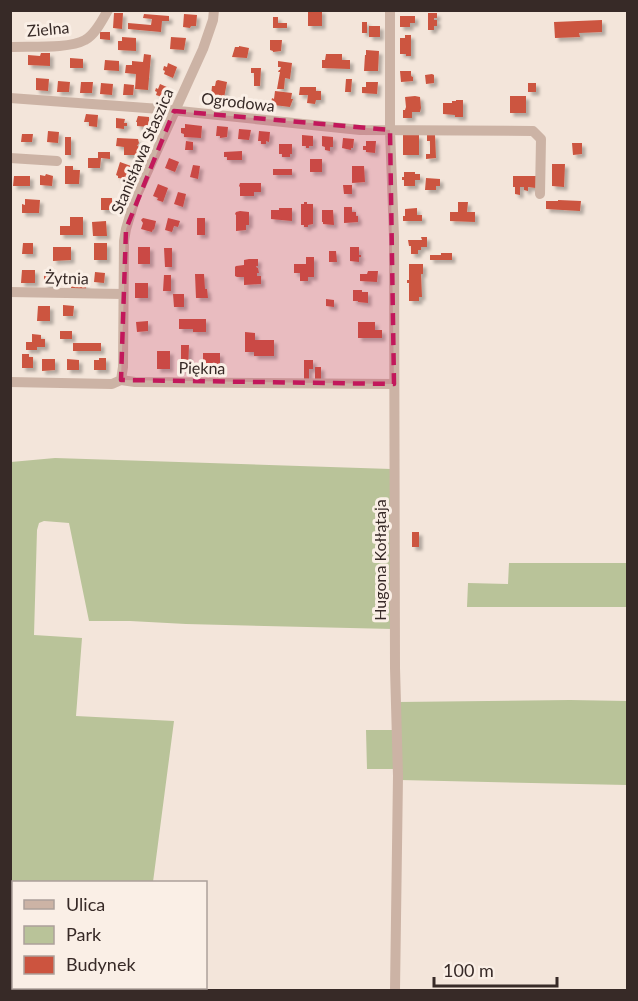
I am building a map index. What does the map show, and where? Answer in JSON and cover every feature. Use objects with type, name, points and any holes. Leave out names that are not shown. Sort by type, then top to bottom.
[{"type":"street","name":"Zielna","points":[[10,47],[66,45],[86,40],[99,26],[108,10]]},
{"type":"street","name":"Stanisława Staszica","points":[[121,380],[126,229],[135,199],[203,49],[214,10]]},
{"type":"street","name":"Hugona Kołłątaja","points":[[390,10],[390,130],[394,237],[395,668],[398,776],[395,990]]},
{"type":"street","name":"Ogrodowa","points":[[10,98],[390,130]]},
{"type":"street","points":[[390,130],[533,131],[541,139],[540,194]]},
{"type":"street","points":[[10,158],[57,161]]},
{"type":"street","name":"Żytnia","points":[[10,292],[123,294]]},
{"type":"street","name":"Piękna","points":[[10,382],[112,384],[121,380],[394,384]]},
{"type":"highlighted area","points":[[174,111],[390,130],[394,384],[121,380],[126,229]]},
{"type":"green space","points":[[55,458],[391,469],[393,629],[89,621],[69,523],[44,521],[39,523],[34,635],[82,638],[76,716],[174,721],[153,881],[12,881],[12,932],[11,932],[11,462]]},
{"type":"green space","points":[[509,563],[627,563],[627,607],[467,607],[468,583],[508,584]]},
{"type":"green space","points":[[627,701],[627,785],[400,780],[398,702]]},
{"type":"green space","points":[[366,730],[395,730],[396,769],[367,769]]},
{"type":"building","points":[[308,10],[322,10],[322,26],[308,26]]},
{"type":"building","points":[[114,13],[123,13],[122,29],[113,28]]},
{"type":"building","points":[[428,13],[437,13],[437,18],[434,20],[437,20],[437,26],[434,26],[434,30],[428,30]]},
{"type":"building","points":[[144,14],[169,16],[169,21],[162,21],[161,32],[128,29],[128,23],[151,25],[152,19],[143,18]]},
{"type":"building","points":[[184,14],[197,15],[196,26],[183,27]]},
{"type":"building","points":[[400,16],[415,16],[415,23],[410,23],[410,27],[400,27]]},
{"type":"building","points":[[273,17],[278,17],[278,23],[287,23],[287,28],[273,28]]},
{"type":"building","points":[[602,20],[602,32],[579,33],[580,37],[555,38],[554,22]]},
{"type":"building","points":[[362,22],[367,22],[367,33],[362,33]]},
{"type":"building","points":[[369,26],[380,26],[380,37],[369,37]]},
{"type":"building","points":[[100,32],[110,32],[110,40],[100,39]]},
{"type":"building","points":[[405,35],[411,35],[411,56],[400,54],[400,38],[405,38]]},
{"type":"building","points":[[122,37],[136,38],[136,51],[118,50],[118,41],[122,41]]},
{"type":"building","points":[[171,37],[186,38],[184,50],[170,49]]},
{"type":"building","points":[[270,40],[282,40],[281,51],[270,50]]},
{"type":"building","points":[[235,47],[249,48],[247,58],[232,57]]},
{"type":"building","points":[[366,50],[379,51],[378,71],[364,71]]},
{"type":"building","points":[[41,53],[50,53],[50,66],[28,65],[28,55],[40,56]]},
{"type":"building","points":[[144,54],[151,55],[148,90],[135,89],[136,74],[125,73],[126,65],[132,65],[132,61],[143,62]]},
{"type":"building","points":[[326,54],[342,54],[342,60],[350,60],[350,69],[322,68],[322,60],[325,60]]},
{"type":"building","points":[[70,58],[83,59],[83,68],[70,68]]},
{"type":"building","points":[[105,60],[119,61],[119,71],[104,70]]},
{"type":"building","points":[[278,61],[292,63],[290,79],[285,78],[284,89],[277,89],[280,72],[278,72],[281,67],[278,67]]},
{"type":"building","points":[[168,63],[177,67],[173,78],[164,74],[164,66],[167,67]]},
{"type":"building","points":[[251,68],[261,68],[260,86],[254,86],[254,73],[251,73]]},
{"type":"building","points":[[400,71],[411,71],[413,81],[401,82]]},
{"type":"building","points":[[432,74],[434,83],[426,84],[425,75]]},
{"type":"building","points":[[36,78],[49,79],[48,91],[36,90]]},
{"type":"building","points":[[346,79],[352,79],[351,92],[345,92]]},
{"type":"building","points":[[218,80],[227,82],[224,98],[211,96],[212,86],[215,86]]},
{"type":"building","points":[[58,81],[70,82],[69,92],[57,92]]},
{"type":"building","points":[[81,82],[93,82],[92,93],[80,93]]},
{"type":"building","points":[[366,82],[378,82],[377,94],[362,93],[362,87],[366,87]]},
{"type":"building","points":[[101,83],[113,84],[112,95],[100,94]]},
{"type":"building","points":[[528,83],[536,83],[536,92],[528,92]]},
{"type":"building","points":[[124,84],[134,85],[133,95],[123,95]]},
{"type":"building","points":[[160,84],[169,88],[165,98],[156,95],[156,88],[158,89]]},
{"type":"building","points":[[300,87],[316,87],[316,91],[321,91],[321,100],[316,100],[315,104],[307,103],[308,95],[299,95]]},
{"type":"building","points":[[275,91],[292,93],[291,99],[293,99],[290,107],[271,103]]},
{"type":"building","points":[[510,96],[526,96],[526,113],[510,113]]},
{"type":"building","points":[[405,97],[420,97],[420,112],[412,112],[412,118],[403,118],[403,110],[406,107]]},
{"type":"building","points":[[456,100],[463,100],[463,117],[443,114],[443,103],[452,103]]},
{"type":"building","points":[[86,114],[98,115],[97,127],[89,126],[89,122],[84,122]]},
{"type":"building","points":[[138,116],[149,117],[149,127],[137,126]]},
{"type":"building","points":[[116,118],[125,119],[124,123],[127,123],[127,126],[124,126],[124,129],[116,128]]},
{"type":"building","points":[[185,124],[202,126],[201,138],[184,137],[181,128],[185,128]]},
{"type":"building","points":[[217,126],[228,127],[227,137],[216,136]]},
{"type":"building","points":[[239,129],[251,130],[249,140],[238,139]]},
{"type":"building","points":[[48,131],[59,132],[58,143],[47,142]]},
{"type":"building","points":[[259,131],[270,132],[269,142],[261,144],[261,141],[258,141]]},
{"type":"building","points":[[22,134],[33,134],[32,142],[21,142]]},
{"type":"building","points":[[302,135],[313,136],[313,146],[306,148],[302,146]]},
{"type":"building","points":[[403,135],[419,135],[419,155],[403,155]]},
{"type":"building","points":[[427,135],[435,135],[436,158],[426,159],[426,154],[430,154],[430,141],[427,141]]},
{"type":"building","points":[[322,136],[333,137],[333,147],[330,147],[330,151],[325,150],[322,146]]},
{"type":"building","points":[[65,137],[71,137],[71,155],[65,155]]},
{"type":"building","points":[[117,138],[138,139],[137,146],[141,146],[141,150],[138,150],[137,155],[124,155],[124,147],[116,146]]},
{"type":"building","points":[[343,138],[354,139],[351,150],[342,148]]},
{"type":"building","points":[[186,141],[193,142],[193,150],[185,150]]},
{"type":"building","points":[[366,141],[376,141],[375,153],[363,150]]},
{"type":"building","points":[[572,143],[582,143],[582,154],[573,155]]},
{"type":"building","points":[[279,144],[292,144],[290,157],[282,157],[282,154],[279,154]]},
{"type":"building","points":[[242,151],[242,160],[227,160],[227,157],[224,157],[224,152]]},
{"type":"building","points":[[98,152],[110,152],[110,159],[101,158],[100,168],[88,168],[88,158],[98,158]]},
{"type":"building","points":[[169,158],[179,162],[175,172],[165,168]]},
{"type":"building","points":[[310,159],[322,159],[322,172],[310,172]]},
{"type":"building","points":[[120,162],[131,166],[127,179],[118,178],[116,175]]},
{"type":"building","points":[[552,164],[565,164],[564,187],[552,186]]},
{"type":"building","points":[[193,165],[200,166],[198,179],[190,177]]},
{"type":"building","points":[[65,166],[73,166],[73,170],[80,170],[79,184],[65,184]]},
{"type":"building","points":[[352,166],[364,166],[365,182],[352,183]]},
{"type":"building","points":[[273,169],[292,169],[292,175],[273,175]]},
{"type":"building","points":[[404,172],[420,174],[420,180],[415,180],[415,186],[404,186],[402,177],[404,177]]},
{"type":"building","points":[[46,174],[53,176],[52,186],[40,185],[40,175],[45,176]]},
{"type":"building","points":[[14,176],[30,176],[30,186],[13,186]]},
{"type":"building","points":[[513,176],[536,176],[536,188],[528,187],[528,191],[520,187],[520,195],[515,194]]},
{"type":"building","points":[[426,178],[440,179],[440,186],[436,186],[436,190],[425,190]]},
{"type":"building","points":[[240,183],[261,183],[261,192],[254,192],[254,196],[240,196]]},
{"type":"building","points":[[158,184],[168,188],[163,202],[153,196]]},
{"type":"building","points":[[343,185],[352,185],[352,194],[344,194]]},
{"type":"building","points":[[178,192],[186,194],[183,207],[174,204]]},
{"type":"building","points":[[101,198],[112,198],[112,210],[101,210]]},
{"type":"building","points":[[25,199],[40,200],[39,213],[22,213],[22,204],[25,205]]},
{"type":"building","points":[[546,201],[581,201],[580,211],[546,209]]},
{"type":"building","points":[[304,202],[313,204],[313,224],[308,227],[301,225],[301,204]]},
{"type":"building","points":[[458,202],[468,202],[467,212],[475,212],[475,222],[450,221],[450,212],[458,212]]},
{"type":"building","points":[[344,207],[352,207],[352,212],[356,212],[358,216],[358,222],[344,223]]},
{"type":"building","points":[[279,208],[292,208],[292,221],[271,219],[271,210],[279,210]]},
{"type":"building","points":[[417,208],[417,215],[422,215],[422,221],[403,221],[405,209]]},
{"type":"building","points":[[322,210],[333,210],[334,225],[323,224]]},
{"type":"building","points":[[240,211],[249,212],[249,225],[246,225],[246,230],[236,231],[235,214]]},
{"type":"building","points":[[70,217],[83,217],[83,235],[60,235],[60,226],[70,226]]},
{"type":"building","points":[[143,218],[156,221],[152,232],[141,229]]},
{"type":"building","points":[[168,218],[180,221],[178,227],[174,226],[172,232],[165,230]]},
{"type":"building","points":[[197,218],[205,218],[205,235],[197,235]]},
{"type":"building","points":[[106,221],[107,236],[93,236],[92,222]]},
{"type":"building","points":[[421,237],[427,237],[427,247],[421,247],[418,254],[411,254],[408,240],[422,240]]},
{"type":"building","points":[[23,243],[33,243],[33,254],[22,254]]},
{"type":"building","points":[[94,243],[107,243],[107,260],[94,260]]},
{"type":"building","points":[[53,247],[71,247],[71,260],[53,261]]},
{"type":"building","points":[[138,247],[150,247],[150,264],[138,264]]},
{"type":"building","points":[[350,247],[359,247],[361,257],[359,257],[359,262],[350,261]]},
{"type":"building","points":[[164,248],[172,248],[172,267],[165,267]]},
{"type":"building","points":[[329,251],[336,251],[337,262],[329,262]]},
{"type":"building","points":[[441,253],[452,253],[452,260],[430,260],[430,255],[441,255]]},
{"type":"building","points":[[306,257],[314,257],[314,277],[308,277],[308,281],[300,281],[300,273],[294,273],[294,264],[306,264]]},
{"type":"building","points":[[258,259],[258,266],[256,266],[259,273],[257,276],[261,276],[261,284],[244,285],[244,277],[235,276],[235,267],[244,265],[244,260]]},
{"type":"building","points":[[409,264],[423,264],[422,297],[419,297],[419,301],[409,301],[407,280],[409,280]]},
{"type":"building","points":[[22,270],[35,270],[35,283],[21,283]]},
{"type":"building","points":[[368,271],[378,271],[377,282],[360,281],[360,274],[367,274]]},
{"type":"building","points":[[95,272],[105,273],[104,283],[94,282]]},
{"type":"building","points":[[44,274],[54,275],[53,286],[44,285]]},
{"type":"building","points":[[73,274],[84,275],[83,285],[86,285],[86,290],[71,288]]},
{"type":"building","points":[[195,274],[204,274],[208,298],[196,298]]},
{"type":"building","points":[[164,275],[171,275],[171,291],[163,291]]},
{"type":"building","points":[[135,283],[148,283],[148,298],[135,298]]},
{"type":"building","points":[[353,290],[368,292],[368,303],[353,301]]},
{"type":"building","points":[[173,294],[184,294],[184,307],[174,307]]},
{"type":"building","points":[[326,299],[334,300],[334,307],[326,306]]},
{"type":"building","points":[[63,305],[74,306],[73,316],[63,316]]},
{"type":"building","points":[[38,306],[50,306],[50,321],[37,321]]},
{"type":"building","points":[[179,319],[206,319],[206,332],[179,329]]},
{"type":"building","points":[[148,321],[148,331],[137,332],[136,322]]},
{"type":"building","points":[[358,322],[375,322],[375,330],[382,330],[382,338],[358,338]]},
{"type":"building","points":[[60,331],[72,331],[72,339],[60,339]]},
{"type":"building","points":[[245,332],[255,333],[255,340],[274,340],[274,356],[254,356],[254,352],[245,352]]},
{"type":"building","points":[[32,334],[41,335],[41,339],[45,339],[45,347],[26,350],[26,342],[32,342]]},
{"type":"building","points":[[73,343],[101,343],[101,351],[73,351]]},
{"type":"building","points":[[181,345],[189,345],[188,370],[181,370]]},
{"type":"building","points":[[157,351],[170,351],[170,369],[157,369]]},
{"type":"building","points":[[203,353],[220,353],[220,366],[203,366]]},
{"type":"building","points":[[22,354],[29,354],[29,357],[33,357],[33,368],[22,368]]},
{"type":"building","points":[[99,358],[106,358],[106,370],[94,370],[94,360],[99,360]]},
{"type":"building","points":[[42,359],[55,359],[55,370],[42,371]]},
{"type":"building","points":[[67,359],[79,360],[79,370],[67,370]]},
{"type":"building","points":[[304,360],[313,360],[313,369],[309,369],[309,379],[304,379]]},
{"type":"building","points":[[315,367],[321,367],[321,381],[315,381]]},
{"type":"building","points":[[412,532],[419,532],[419,547],[412,547]]}]
